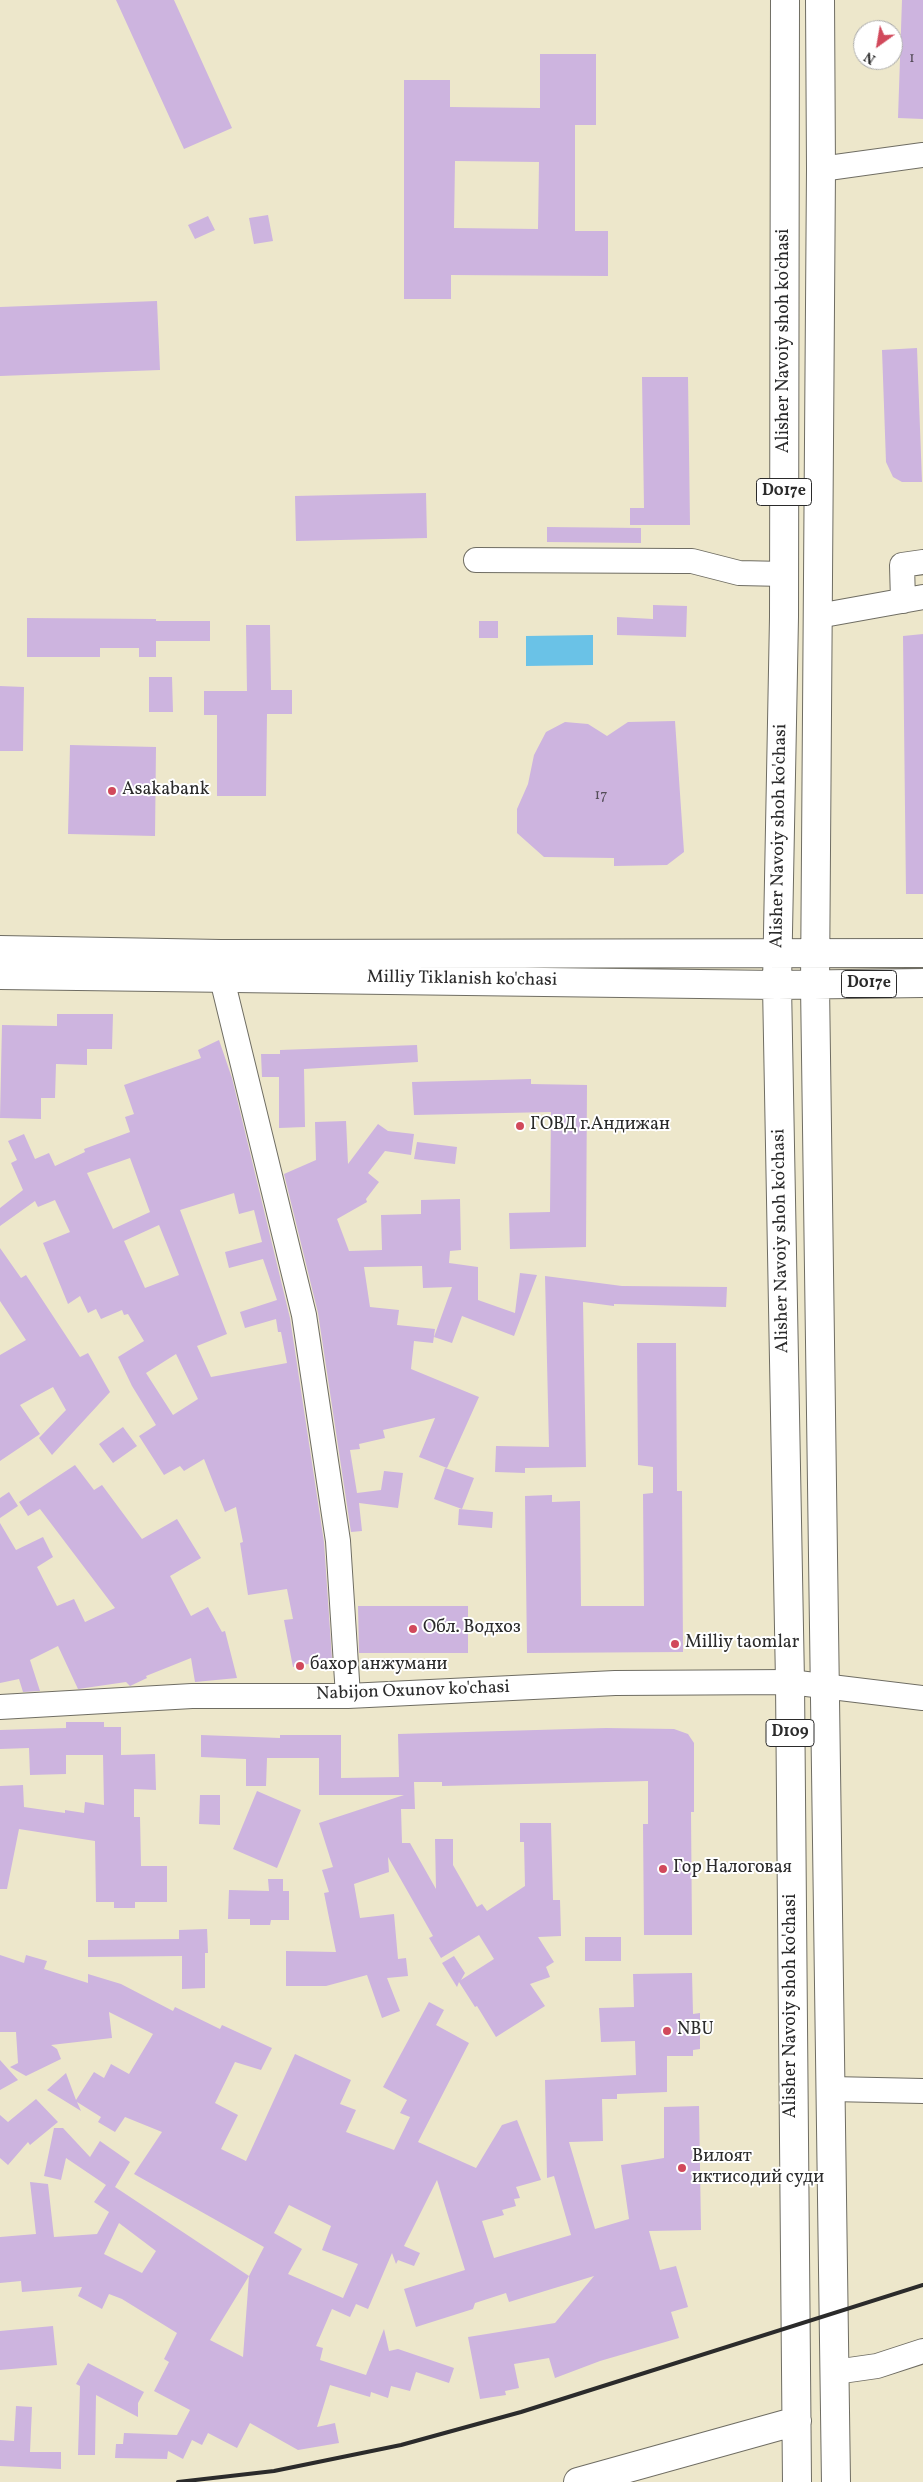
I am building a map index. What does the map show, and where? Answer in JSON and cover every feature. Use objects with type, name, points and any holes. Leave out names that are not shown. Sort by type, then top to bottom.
[{"type":"main road","name":"Alisher Navoiy shoh ko'chasi","points":[[785,0],[784,616],[778,984],[790,1682],[797,2482]]},
{"type":"main road","name":"Alisher Navoiy shoh ko'chasi","points":[[820,0],[821,169],[815,984],[836,2482]]},
{"type":"main road","points":[[784,616],[818,616]]},
{"type":"main road","name":"Milliy Tiklanish ko'chasi","points":[[0,950],[221,954],[378,966],[511,967],[595,955],[923,953]]},
{"type":"main road","points":[[594,982],[595,955]]},
{"type":"main road","name":"Milliy Tiklanish ko'chasi","points":[[0,975],[222,979],[378,966]]},
{"type":"main road","name":"Milliy Tiklanish ko'chasi","points":[[511,967],[594,982],[923,983]]},
{"type":"main road","points":[[578,2482],[797,2421]]},
{"type":"street","points":[[821,169],[923,154]]},
{"type":"street","points":[[476,560],[692,561],[739,573],[784,574]]},
{"type":"street","points":[[818,616],[913,599],[902,564],[923,562]]},
{"type":"street","points":[[222,979],[304,1315],[338,1541],[348,1696]]},
{"type":"street","name":"Nabijon Oxunov ko'chasi","points":[[0,1707],[192,1696],[348,1696],[616,1683],[790,1682],[923,1698]]},
{"type":"street","points":[[831,2089],[923,2091]]},
{"type":"street","points":[[835,2372],[877,2366],[923,2351]]},
{"type":"water","points":[[593,635],[593,665],[526,666],[526,636]]},
{"type":"building","points":[[116,0],[174,0],[232,128],[184,149]]},
{"type":"building","points":[[902,0],[923,0],[923,119],[898,118],[900,70],[903,70],[903,20],[901,20]]},
{"type":"building","points":[[540,54],[596,54],[596,125],[575,125],[575,231],[608,231],[608,276],[451,275],[451,299],[404,299],[404,80],[450,80],[450,107],[540,108]],"holes":[[[455,161],[539,162],[538,229],[454,228]]]},
{"type":"building","points":[[268,215],[273,241],[254,244],[249,218]]},
{"type":"building","points":[[208,216],[215,230],[195,239],[188,225]]},
{"type":"building","points":[[157,301],[160,370],[0,376],[0,307]]},
{"type":"building","points":[[917,348],[922,482],[902,482],[893,477],[886,462],[882,350]]},
{"type":"building","points":[[642,377],[688,377],[690,525],[630,525],[630,508],[644,508]]},
{"type":"building","points":[[426,493],[427,538],[296,541],[295,496]]},
{"type":"building","points":[[547,527],[641,528],[641,543],[547,542]]},
{"type":"building","points":[[653,605],[687,606],[686,637],[617,635],[617,617],[653,619]]},
{"type":"building","points":[[27,618],[210,621],[210,641],[156,641],[156,657],[139,657],[139,648],[100,648],[100,657],[27,657]]},
{"type":"building","points":[[479,621],[498,621],[498,638],[479,638]]},
{"type":"building","points":[[246,625],[270,625],[271,690],[292,690],[292,714],[267,714],[266,796],[217,796],[217,715],[204,715],[204,691],[247,691]]},
{"type":"building","points":[[923,634],[923,894],[906,894],[903,636]]},
{"type":"building","points":[[149,677],[172,677],[173,712],[149,712]]},
{"type":"building","points":[[0,686],[24,687],[23,751],[0,751]]},
{"type":"building","points":[[675,721],[684,852],[667,865],[614,866],[614,858],[544,857],[517,833],[517,809],[528,784],[534,755],[546,732],[565,722],[588,724],[607,736],[628,722]]},
{"type":"building","name":"Asakabank","points":[[70,745],[156,747],[155,836],[68,834]]},
{"type":"building","points":[[57,1014],[113,1014],[112,1049],[87,1049],[87,1065],[56,1064],[55,1098],[41,1098],[41,1119],[0,1118],[2,1025],[57,1026]]},
{"type":"building","points":[[219,1040],[232,1078],[290,1318],[324,1542],[332,1659],[293,1667],[284,1620],[293,1619],[287,1589],[248,1595],[240,1543],[243,1542],[236,1507],[225,1512],[204,1459],[184,1471],[180,1466],[164,1475],[139,1436],[156,1425],[132,1386],[118,1357],[144,1341],[128,1314],[124,1315],[122,1310],[101,1319],[96,1309],[88,1313],[80,1296],[68,1304],[43,1243],[70,1232],[55,1200],[38,1207],[35,1201],[0,1226],[0,1208],[23,1190],[11,1163],[17,1160],[8,1141],[24,1134],[35,1159],[49,1153],[55,1166],[85,1152],[84,1149],[130,1132],[125,1117],[134,1114],[124,1085],[201,1058],[198,1050]],"holes":[[[130,1158],[150,1212],[113,1229],[87,1173]],[[234,1193],[239,1214],[254,1210],[262,1242],[225,1252],[229,1268],[263,1259],[277,1300],[240,1312],[245,1328],[276,1319],[278,1332],[281,1332],[287,1363],[211,1377],[197,1346],[227,1334],[180,1210]],[[159,1225],[179,1275],[145,1288],[124,1241]],[[176,1354],[198,1399],[173,1415],[146,1373]]]},
{"type":"building","points":[[417,1045],[418,1062],[304,1069],[305,1127],[279,1128],[279,1077],[262,1077],[261,1054],[280,1054],[280,1050]]},
{"type":"building","points":[[531,1079],[531,1084],[587,1085],[586,1247],[510,1249],[509,1213],[550,1212],[551,1112],[414,1115],[412,1082]]},
{"type":"building","points":[[346,1121],[348,1164],[378,1124],[388,1131],[414,1134],[411,1155],[385,1151],[368,1173],[379,1182],[366,1199],[367,1202],[337,1219],[349,1251],[382,1250],[381,1215],[421,1214],[421,1200],[460,1199],[461,1250],[450,1251],[449,1263],[478,1267],[478,1300],[515,1313],[520,1273],[537,1275],[514,1336],[462,1316],[452,1343],[434,1337],[452,1287],[423,1288],[422,1266],[364,1267],[370,1307],[399,1310],[397,1325],[435,1329],[433,1343],[414,1341],[411,1369],[479,1397],[447,1468],[419,1457],[435,1418],[383,1430],[385,1438],[359,1444],[360,1449],[350,1450],[357,1493],[381,1490],[384,1471],[403,1473],[398,1508],[359,1503],[362,1531],[351,1532],[318,1313],[284,1174],[316,1160],[315,1122]]},
{"type":"building","points":[[417,1142],[457,1147],[455,1164],[414,1159]]},
{"type":"building","points":[[0,1248],[21,1278],[26,1275],[80,1357],[88,1353],[110,1392],[52,1455],[39,1438],[66,1410],[53,1387],[20,1405],[40,1434],[0,1461],[0,1355],[26,1340],[0,1301]]},
{"type":"building","points":[[545,1276],[622,1286],[727,1287],[726,1307],[614,1304],[614,1306],[583,1302],[586,1467],[525,1468],[525,1473],[495,1472],[496,1446],[549,1447]]},
{"type":"building","points":[[637,1343],[676,1343],[677,1491],[682,1491],[683,1652],[527,1653],[525,1496],[552,1495],[552,1502],[580,1501],[581,1606],[644,1606],[643,1494],[653,1493],[653,1467],[638,1465]]},
{"type":"building","points":[[123,1427],[137,1446],[113,1463],[99,1444]]},
{"type":"building","points":[[75,1465],[94,1490],[102,1485],[142,1539],[177,1519],[201,1558],[170,1576],[191,1616],[208,1607],[222,1632],[225,1631],[237,1678],[195,1682],[191,1658],[146,1676],[147,1678],[130,1686],[126,1682],[78,1689],[58,1646],[30,1660],[40,1691],[23,1692],[19,1679],[0,1683],[0,1523],[16,1550],[43,1537],[53,1557],[37,1567],[57,1606],[74,1599],[85,1622],[115,1608],[40,1509],[28,1516],[19,1502]]},
{"type":"building","points":[[445,1468],[474,1478],[462,1509],[434,1499]]},
{"type":"building","points":[[9,1492],[18,1506],[0,1518],[0,1498]]},
{"type":"building","points":[[459,1509],[493,1512],[492,1528],[458,1525]]},
{"type":"building","name":"Обл. Водхоз","points":[[358,1606],[468,1606],[468,1653],[359,1653]]},
{"type":"building","points":[[66,1722],[104,1722],[104,1727],[121,1727],[121,1755],[155,1754],[156,1790],[134,1789],[134,1817],[140,1817],[141,1866],[167,1866],[167,1902],[135,1902],[135,1908],[114,1908],[114,1902],[96,1902],[95,1841],[19,1829],[7,1889],[0,1889],[0,1786],[23,1785],[24,1807],[65,1813],[65,1810],[84,1813],[85,1802],[104,1805],[103,1755],[66,1755],[66,1774],[30,1775],[29,1748],[0,1749],[0,1730],[66,1728]]},
{"type":"building","points":[[606,1728],[674,1729],[688,1734],[694,1743],[694,1812],[691,1812],[692,1935],[644,1935],[643,1824],[648,1824],[648,1781],[442,1786],[442,1782],[414,1782],[415,1809],[401,1809],[402,1843],[410,1843],[436,1889],[435,1839],[453,1839],[453,1865],[477,1907],[482,1904],[487,1911],[525,1886],[524,1842],[520,1842],[520,1823],[551,1823],[553,1900],[560,1900],[561,1936],[538,1937],[554,1962],[546,1967],[550,1977],[530,1984],[545,2006],[496,2037],[477,2006],[475,2007],[459,1982],[457,1987],[442,1963],[454,1956],[465,1973],[461,1980],[494,1959],[479,1935],[441,1958],[429,1938],[433,1936],[388,1857],[389,1872],[354,1884],[360,1918],[394,1914],[398,1959],[406,1958],[408,1976],[387,1978],[400,2011],[382,2018],[367,1975],[326,1986],[286,1986],[286,1951],[336,1952],[324,1893],[329,1892],[322,1870],[333,1867],[319,1823],[404,1795],[319,1795],[319,1758],[267,1758],[266,1786],[246,1786],[246,1759],[201,1757],[201,1735],[280,1738],[280,1735],[341,1735],[341,1778],[399,1777],[398,1734]]},
{"type":"building","points":[[257,1791],[301,1810],[277,1868],[233,1849]]},
{"type":"building","points":[[200,1795],[220,1795],[220,1825],[199,1824]]},
{"type":"building","points":[[268,1879],[283,1879],[283,1891],[289,1891],[289,1920],[271,1920],[270,1925],[250,1925],[250,1919],[228,1919],[229,1890],[269,1891]]},
{"type":"building","points":[[207,1929],[208,1953],[205,1953],[205,1988],[182,1989],[182,1956],[88,1957],[88,1940],[179,1939],[179,1930]]},
{"type":"building","points":[[585,1937],[621,1937],[621,1961],[585,1961]]},
{"type":"building","points":[[0,1955],[24,1963],[26,1955],[47,1961],[44,1969],[88,1983],[88,1974],[121,1984],[173,2011],[175,2007],[220,2029],[222,2025],[272,2048],[261,2070],[235,2062],[215,2103],[238,2115],[221,2149],[246,2161],[295,2054],[351,2080],[340,2104],[356,2110],[346,2132],[394,2150],[410,2117],[400,2113],[407,2100],[383,2087],[429,2002],[444,2010],[436,2025],[469,2043],[418,2142],[476,2168],[502,2125],[517,2120],[541,2180],[516,2187],[520,2198],[514,2199],[516,2206],[502,2210],[504,2215],[482,2221],[494,2258],[571,2235],[554,2176],[547,2178],[545,2080],[636,2075],[635,2041],[601,2042],[599,2008],[634,2007],[633,1974],[692,1973],[693,2014],[700,2013],[700,2049],[693,2050],[693,2056],[667,2056],[667,2092],[617,2094],[617,2099],[602,2099],[603,2141],[569,2142],[595,2229],[629,2219],[621,2165],[664,2158],[664,2107],[699,2106],[701,2230],[649,2231],[660,2270],[676,2266],[688,2307],[671,2312],[679,2338],[600,2361],[555,2378],[549,2358],[514,2364],[519,2388],[505,2391],[506,2395],[480,2399],[468,2337],[555,2323],[594,2276],[509,2302],[506,2293],[475,2303],[473,2309],[416,2327],[404,2289],[465,2270],[437,2180],[404,2246],[420,2253],[414,2266],[398,2260],[396,2264],[392,2253],[368,2309],[356,2304],[350,2317],[332,2309],[316,2346],[323,2348],[320,2360],[366,2375],[384,2329],[389,2351],[398,2349],[454,2368],[449,2383],[416,2372],[410,2391],[391,2386],[388,2398],[371,2392],[370,2397],[330,2385],[317,2427],[335,2423],[339,2443],[298,2450],[250,2423],[237,2448],[208,2433],[202,2445],[192,2440],[183,2459],[168,2451],[167,2459],[115,2458],[116,2444],[123,2444],[124,2433],[177,2435],[190,2410],[154,2391],[169,2362],[164,2359],[177,2333],[122,2299],[109,2294],[102,2309],[78,2296],[82,2287],[22,2292],[21,2281],[0,2283],[0,2237],[36,2234],[30,2182],[48,2184],[54,2237],[97,2234],[109,2212],[94,2202],[106,2185],[66,2158],[61,2180],[44,2176],[54,2128],[63,2128],[90,2157],[100,2141],[130,2162],[115,2187],[249,2276],[264,2247],[134,2174],[162,2132],[125,2117],[115,2132],[98,2122],[101,2117],[77,2102],[81,2111],[47,2090],[66,2073],[76,2100],[94,2072],[104,2078],[111,2064],[129,2074],[153,2034],[109,2012],[112,2038],[51,2045],[57,2049],[61,2059],[26,2076],[10,2067],[18,2063],[16,2032],[0,2032]],"holes":[[[289,2205],[331,2226],[322,2250],[358,2264],[343,2298],[288,2274],[302,2249],[274,2233]],[[119,2223],[156,2251],[142,2273],[104,2254]],[[249,2276],[243,2357],[210,2340]]]},
{"type":"building","points":[[0,2060],[18,2080],[0,2090]]},
{"type":"building","points":[[36,2099],[58,2122],[30,2145],[28,2142],[8,2165],[0,2158],[0,2115],[8,2122]]},
{"type":"building","points":[[53,2326],[57,2365],[0,2370],[0,2331]]},
{"type":"building","points":[[88,2363],[144,2392],[138,2403],[138,2417],[96,2395],[95,2455],[78,2455],[80,2386],[76,2384]]},
{"type":"building","points":[[16,2406],[32,2407],[30,2452],[61,2452],[61,2469],[0,2466],[0,2440],[14,2441]]},
{"type":"railway","points":[[178,2482],[274,2471],[401,2445],[521,2412],[923,2285]]},
{"type":"place","name":"Asakabank","points":[[112,791]]},
{"type":"place","name":"ГОВД г.Андижан","points":[[520,1126]]},
{"type":"place","name":"Обл. Водхоз","points":[[413,1629]]},
{"type":"place","name":"Milliy taomlar","points":[[675,1644]]},
{"type":"place","name":"бахор анжумани","points":[[300,1666]]},
{"type":"place","name":"Гор Налоговая","points":[[663,1869]]},
{"type":"place","name":"NBU","points":[[667,2031]]},
{"type":"place","name":"Вилоят иктисодий суди","points":[[682,2168]]}]
